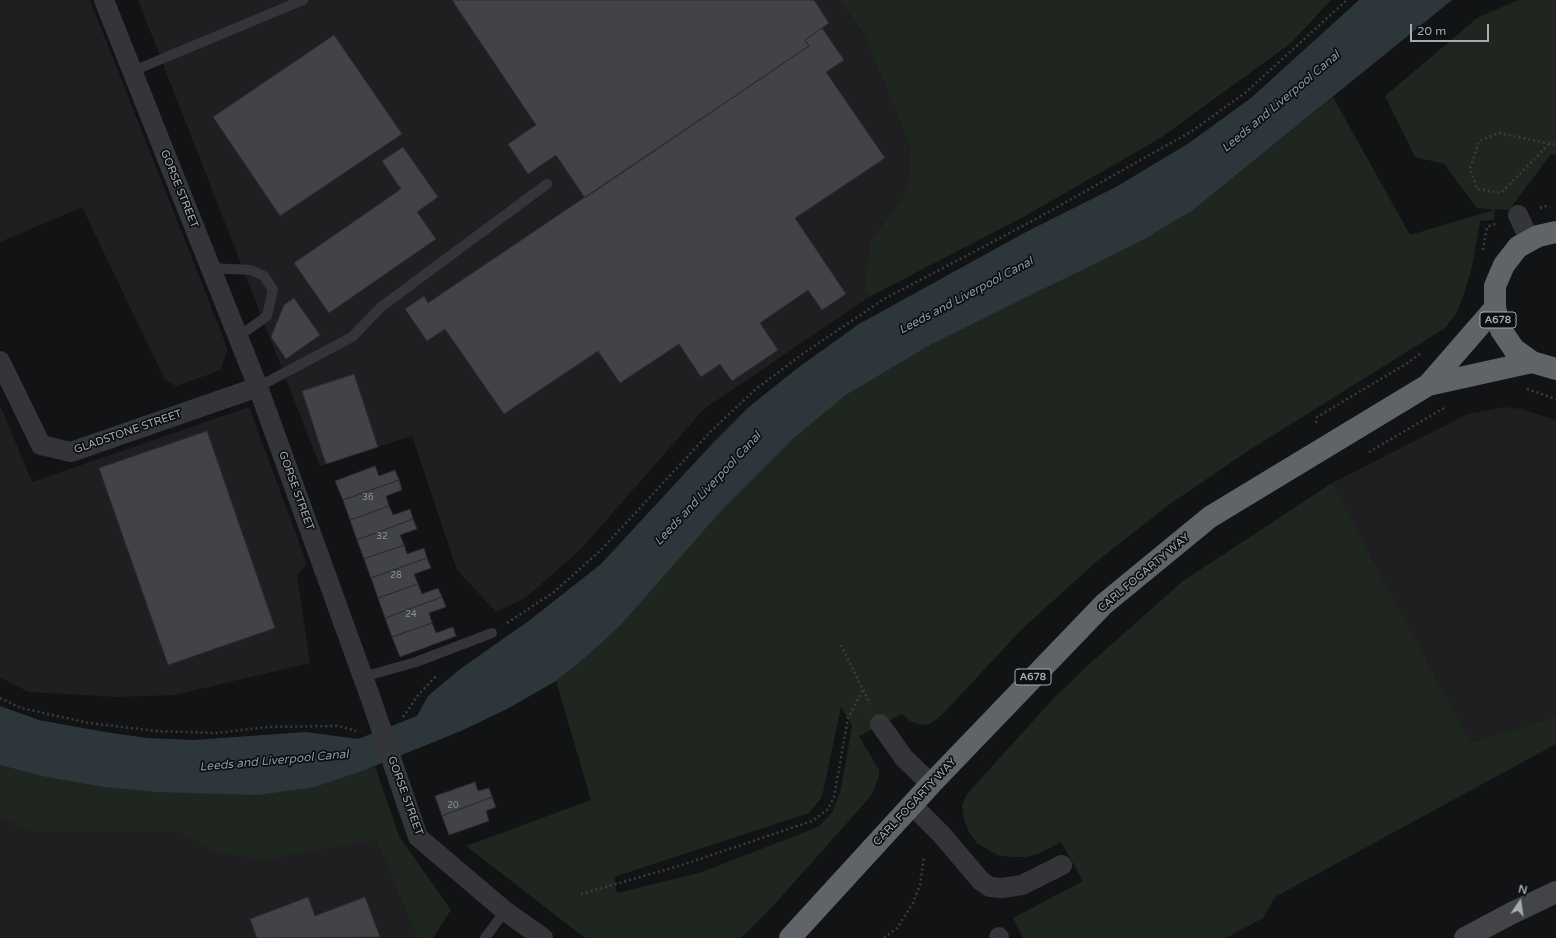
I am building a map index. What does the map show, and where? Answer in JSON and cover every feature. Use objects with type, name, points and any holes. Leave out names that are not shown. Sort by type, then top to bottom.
[{"type":"highway","name":"A678","points":[[1556,232],[1538,236],[1518,247],[1504,265],[1496,286],[1495,308],[1501,330],[1514,348],[1532,362],[1556,370]]},
{"type":"highway","name":"CARL FOGARTY WAY","points":[[790,938],[931,784],[1104,604],[1210,517],[1428,385],[1495,308]]},
{"type":"highway","name":"CARL FOGARTY WAY","points":[[1428,385],[1532,362]]},
{"type":"street","name":"GORSE STREET","points":[[104,0],[258,387],[363,676],[418,837],[505,911],[543,938]]},
{"type":"street","points":[[1518,215],[1530,241]]},
{"type":"street","name":"GLADSTONE STREET","points":[[0,361],[41,446],[71,452],[258,387]]},
{"type":"street","points":[[880,724],[904,758],[931,784]]},
{"type":"street","points":[[912,806],[942,834],[981,881],[990,887],[1002,888],[1022,886],[1062,865]]},
{"type":"street","points":[[1465,938],[1512,912],[1556,892]]},
{"type":"lane","points":[[133,71],[303,0]]},
{"type":"lane","points":[[258,387],[352,337],[381,307],[547,184]]},
{"type":"lane","points":[[211,268],[251,270],[264,276],[273,290],[266,316],[238,337]]},
{"type":"lane","points":[[363,676],[416,662],[492,633]]},
{"type":"lane","points":[[485,938],[505,911]]},
{"type":"path","points":[[492,633],[554,592],[601,550],[713,430],[756,389],[801,355],[884,300],[1036,219],[1192,131],[1245,93],[1347,0]]},
{"type":"path","points":[[1549,144],[1501,193],[1477,189],[1470,169],[1479,141],[1499,133],[1556,145]]},
{"type":"path","points":[[1482,257],[1487,227],[1545,206],[1556,210]]},
{"type":"path","points":[[1310,456],[1317,417],[1406,364],[1424,350]]},
{"type":"path","points":[[1522,387],[1556,399]]},
{"type":"path","points":[[1363,455],[1449,405]]},
{"type":"path","points":[[841,645],[880,724]]},
{"type":"path","points":[[397,719],[405,716],[419,694],[441,670]]},
{"type":"path","points":[[581,894],[682,865],[812,821],[828,809],[834,797],[848,718],[863,690]]},
{"type":"path","points":[[0,698],[21,708],[89,723],[156,730],[217,733],[267,727],[339,726],[360,732]]},
{"type":"path","points":[[884,938],[897,928],[913,903],[920,885],[924,856]]},
{"type":"shaded area","points":[[0,0],[90,0],[225,342],[227,351],[221,369],[176,386],[165,380],[82,207],[0,242]]},
{"type":"shaded area","points":[[138,0],[840,0],[865,36],[911,149],[906,193],[870,242],[864,289],[869,297],[704,409],[579,551],[524,599],[496,612],[457,570],[412,436],[320,466]]},
{"type":"shaded area","points":[[840,0],[1331,0],[1291,43],[1162,137],[1027,215],[869,297],[864,289],[870,242],[906,193],[911,149],[865,36]]},
{"type":"shaded area","points":[[1518,0],[1556,0],[1556,155],[1551,154],[1509,210],[1495,209],[1494,220],[1480,221],[1472,267],[1464,294],[1456,314],[1445,328],[1248,451],[1170,504],[1096,562],[1022,629],[941,716],[930,724],[920,725],[910,721],[902,714],[859,736],[879,770],[879,776],[871,796],[773,906],[741,938],[585,938],[466,846],[591,800],[556,681],[587,656],[620,626],[722,510],[794,438],[846,395],[932,344],[1143,240],[1193,210],[1333,97],[1410,235],[1494,210],[1477,208],[1444,164],[1415,157],[1385,96],[1477,18]],"holes":[[[841,707],[852,725],[840,793],[832,813],[818,827],[699,873],[617,893],[614,877],[809,813],[822,797]]]},
{"type":"shaded area","points":[[0,405],[32,482],[249,407],[307,564],[297,575],[310,663],[174,695],[118,697],[28,692],[0,677]]},
{"type":"shaded area","points":[[1504,407],[1521,409],[1556,420],[1556,716],[1471,743],[1332,483],[1468,414]]},
{"type":"shaded area","points":[[1332,483],[1471,743],[1556,716],[1556,744],[1275,897],[1263,918],[1226,938],[1023,938],[1013,918],[1083,881],[1061,842],[1040,853],[1026,857],[997,855],[977,843],[969,832],[964,820],[962,805],[967,794],[1053,699],[1087,666],[1183,581]]},
{"type":"shaded area","points":[[0,765],[42,776],[104,787],[205,795],[257,795],[315,787],[349,776],[417,938],[0,938]]},
{"type":"shaded area","points":[[0,765],[42,776],[315,787],[375,766],[399,836],[451,910],[433,938],[417,938],[376,840],[263,860],[217,853],[180,832],[33,832],[0,818]]},
{"type":"water","name":"Leeds and Liverpool Canal","points":[[1359,0],[1452,0],[1193,210],[1143,240],[932,344],[846,395],[794,438],[722,510],[620,626],[587,656],[556,681],[507,709],[461,731],[362,771],[315,787],[257,795],[157,792],[104,787],[42,776],[0,765],[0,706],[39,720],[105,732],[147,738],[193,740],[306,732],[358,739],[417,716],[428,696],[460,669],[530,620],[601,564],[711,445],[750,406],[799,367],[859,324],[1026,232],[1116,187],[1189,143],[1251,98]]},
{"type":"building","points":[[452,0],[814,0],[829,23],[805,40],[809,46],[585,198],[556,155],[528,174],[508,144],[536,125]]},
{"type":"building","points":[[822,28],[844,60],[826,72],[885,158],[795,218],[846,294],[822,310],[808,290],[760,323],[778,350],[732,381],[720,364],[701,377],[679,344],[620,383],[598,351],[504,414],[445,329],[427,341],[405,309],[424,296],[428,303],[809,46],[805,40]]},
{"type":"building","points":[[334,35],[402,134],[280,216],[213,117]]},
{"type":"building","points":[[403,147],[438,197],[417,212],[436,239],[329,313],[294,263],[401,189],[382,161]]},
{"type":"building","points":[[294,298],[320,335],[286,359],[271,337],[284,305]]},
{"type":"building","points":[[354,374],[378,447],[326,464],[302,391]]},
{"type":"building","points":[[207,431],[275,628],[168,665],[99,468]]},
{"type":"building","points":[[375,466],[379,476],[395,470],[399,480],[343,500],[335,481]]},
{"type":"building","points":[[399,480],[402,490],[386,496],[389,506],[350,520],[343,500]]},
{"type":"building","points":[[389,506],[393,515],[410,509],[413,519],[357,540],[350,520]]},
{"type":"building","points":[[413,519],[417,529],[400,535],[404,545],[364,559],[357,540]]},
{"type":"building","points":[[404,545],[407,554],[424,548],[427,558],[371,578],[364,559]]},
{"type":"building","points":[[427,558],[431,568],[414,574],[418,584],[378,598],[371,578]]},
{"type":"building","points":[[418,584],[422,594],[438,588],[442,597],[385,618],[378,598]]},
{"type":"building","points":[[442,597],[446,607],[429,613],[432,623],[392,637],[385,618]]},
{"type":"building","points":[[432,623],[436,633],[453,627],[456,636],[400,657],[392,637]]},
{"type":"building","points":[[475,782],[478,791],[489,788],[492,797],[442,816],[435,796]]},
{"type":"building","points":[[492,797],[496,807],[486,811],[489,821],[449,835],[442,816]]},
{"type":"building","points":[[308,897],[315,916],[365,897],[380,937],[257,938],[250,919]]}]
